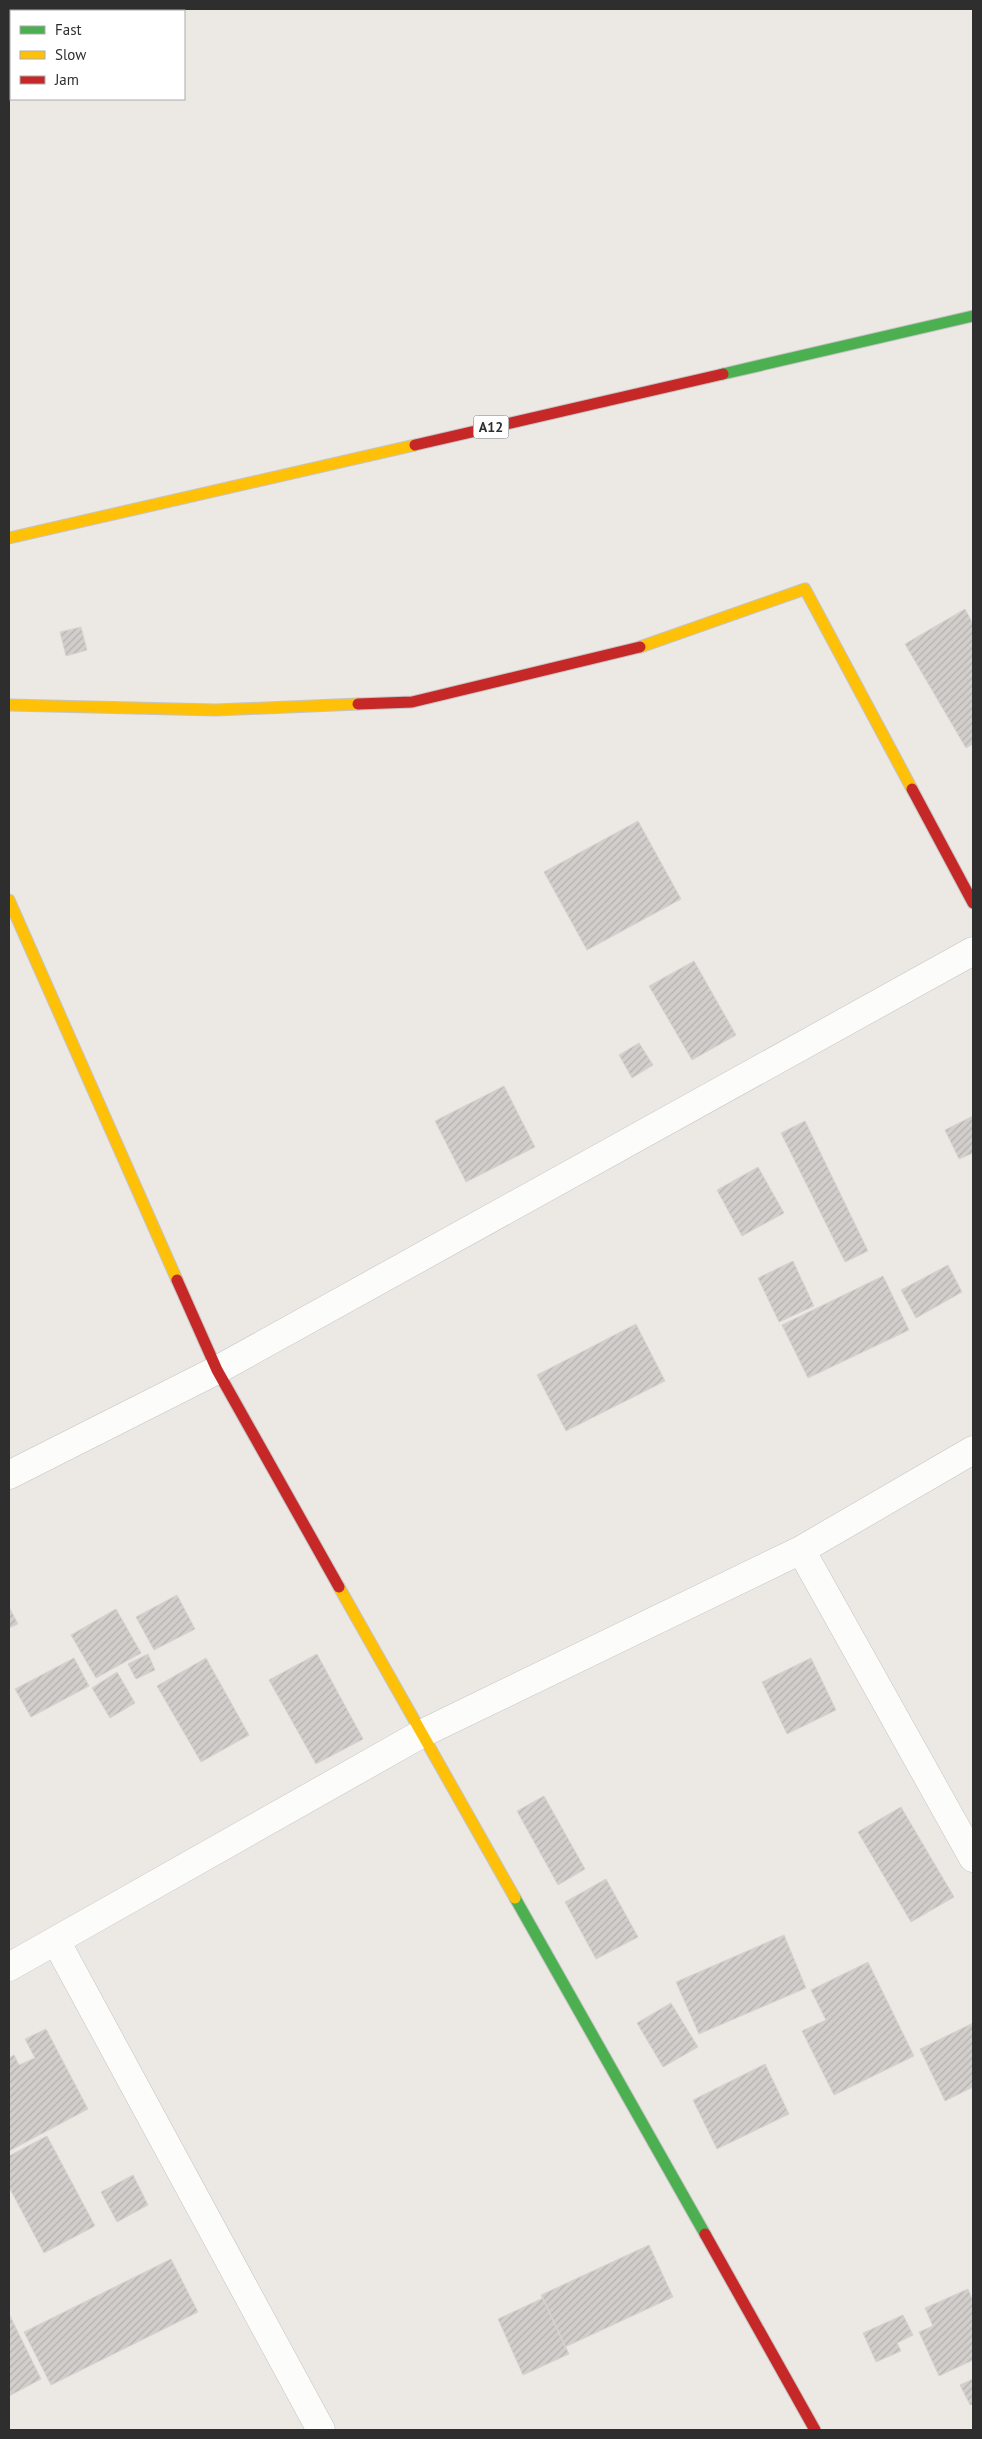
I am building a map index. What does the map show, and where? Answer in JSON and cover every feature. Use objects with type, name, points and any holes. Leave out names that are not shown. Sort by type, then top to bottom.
[{"type":"street","name":"A12","points":[[9,538],[973,316]]},
{"type":"street","points":[[9,705],[216,710],[412,702],[631,650],[805,589],[973,903]]},
{"type":"street","points":[[9,900],[216,1370],[815,2430]]},
{"type":"street","points":[[9,1475],[216,1370],[973,951]]},
{"type":"street","points":[[9,1966],[422,1734],[801,1550],[973,1450]]},
{"type":"street","points":[[801,1550],[973,1858]]},
{"type":"street","points":[[56,1941],[321,2430]]},
{"type":"building","points":[[965,609],[973,624],[973,744],[966,748],[905,644]]},
{"type":"building","points":[[81,627],[87,650],[66,656],[60,632]]},
{"type":"building","points":[[638,821],[681,899],[587,950],[544,872]]},
{"type":"building","points":[[694,961],[736,1035],[692,1060],[649,986]]},
{"type":"building","points":[[639,1043],[653,1065],[632,1078],[619,1055]]},
{"type":"building","points":[[504,1086],[535,1147],[466,1182],[435,1121]]},
{"type":"building","points":[[973,1116],[973,1153],[959,1159],[945,1130]]},
{"type":"building","points":[[805,1121],[868,1251],[845,1262],[781,1133]]},
{"type":"building","points":[[758,1167],[784,1213],[742,1236],[717,1190]]},
{"type":"building","points":[[793,1261],[814,1306],[779,1322],[758,1278]]},
{"type":"building","points":[[948,1265],[962,1292],[916,1318],[901,1290]]},
{"type":"building","points":[[883,1276],[909,1330],[808,1378],[782,1325]]},
{"type":"building","points":[[636,1324],[665,1381],[566,1431],[537,1375]]},
{"type":"building","points":[[177,1595],[195,1629],[154,1650],[136,1617]]},
{"type":"building","points":[[9,1607],[18,1624],[9,1628]]},
{"type":"building","points":[[116,1609],[141,1653],[96,1678],[71,1635]]},
{"type":"building","points":[[148,1654],[155,1670],[136,1679],[128,1664]]},
{"type":"building","points":[[317,1654],[363,1739],[316,1764],[269,1680]]},
{"type":"building","points":[[74,1658],[89,1686],[31,1717],[15,1689]]},
{"type":"building","points":[[206,1658],[249,1735],[201,1762],[157,1686]]},
{"type":"building","points":[[811,1658],[836,1710],[787,1734],[762,1682]]},
{"type":"building","points":[[117,1672],[135,1703],[110,1718],[92,1688]]},
{"type":"building","points":[[544,1796],[585,1869],[558,1885],[517,1811]]},
{"type":"building","points":[[901,1807],[954,1897],[911,1922],[858,1832]]},
{"type":"building","points":[[606,1879],[638,1937],[596,1959],[565,1902]]},
{"type":"building","points":[[784,1935],[806,1988],[699,2034],[676,1982]]},
{"type":"building","points":[[868,1962],[914,2056],[834,2095],[802,2031],[826,2020],[811,1990]]},
{"type":"building","points":[[671,2003],[698,2047],[663,2067],[637,2023]]},
{"type":"building","points":[[973,2023],[973,2087],[945,2101],[920,2049]]},
{"type":"building","points":[[46,2029],[88,2109],[9,2151],[9,2058],[14,2055],[19,2065],[35,2058],[25,2039]]},
{"type":"building","points":[[765,2064],[789,2114],[717,2149],[693,2100]]},
{"type":"building","points":[[47,2136],[95,2226],[44,2253],[9,2187],[9,2156]]},
{"type":"building","points":[[133,2175],[148,2205],[117,2222],[101,2192]]},
{"type":"building","points":[[649,2245],[673,2297],[565,2347],[541,2295]]},
{"type":"building","points":[[171,2259],[198,2312],[51,2385],[24,2332]]},
{"type":"building","points":[[968,2289],[973,2301],[973,2360],[939,2376],[919,2332],[933,2326],[925,2308]]},
{"type":"building","points":[[543,2298],[569,2354],[523,2375],[498,2319]]},
{"type":"building","points":[[9,2314],[41,2379],[9,2396]]},
{"type":"building","points":[[903,2315],[913,2335],[897,2343],[901,2351],[876,2362],[863,2333]]},
{"type":"building","points":[[973,2379],[973,2404],[970,2405],[960,2385]]},
{"type":"traffic: fast","points":[[723,374],[973,316]]},
{"type":"traffic: fast","points":[[515,1898],[705,2234]]},
{"type":"traffic: slow","points":[[9,538],[415,445]]},
{"type":"traffic: slow","points":[[640,647],[805,589],[912,789]]},
{"type":"traffic: slow","points":[[9,705],[216,710],[358,704]]},
{"type":"traffic: slow","points":[[9,900],[177,1280]]},
{"type":"traffic: slow","points":[[339,1587],[515,1898]]},
{"type":"traffic: jam","points":[[415,445],[723,374]]},
{"type":"traffic: jam","points":[[358,704],[412,702],[640,647]]},
{"type":"traffic: jam","points":[[912,789],[973,903]]},
{"type":"traffic: jam","points":[[177,1280],[217,1370],[339,1587]]},
{"type":"traffic: jam","points":[[705,2234],[815,2430]]}]
